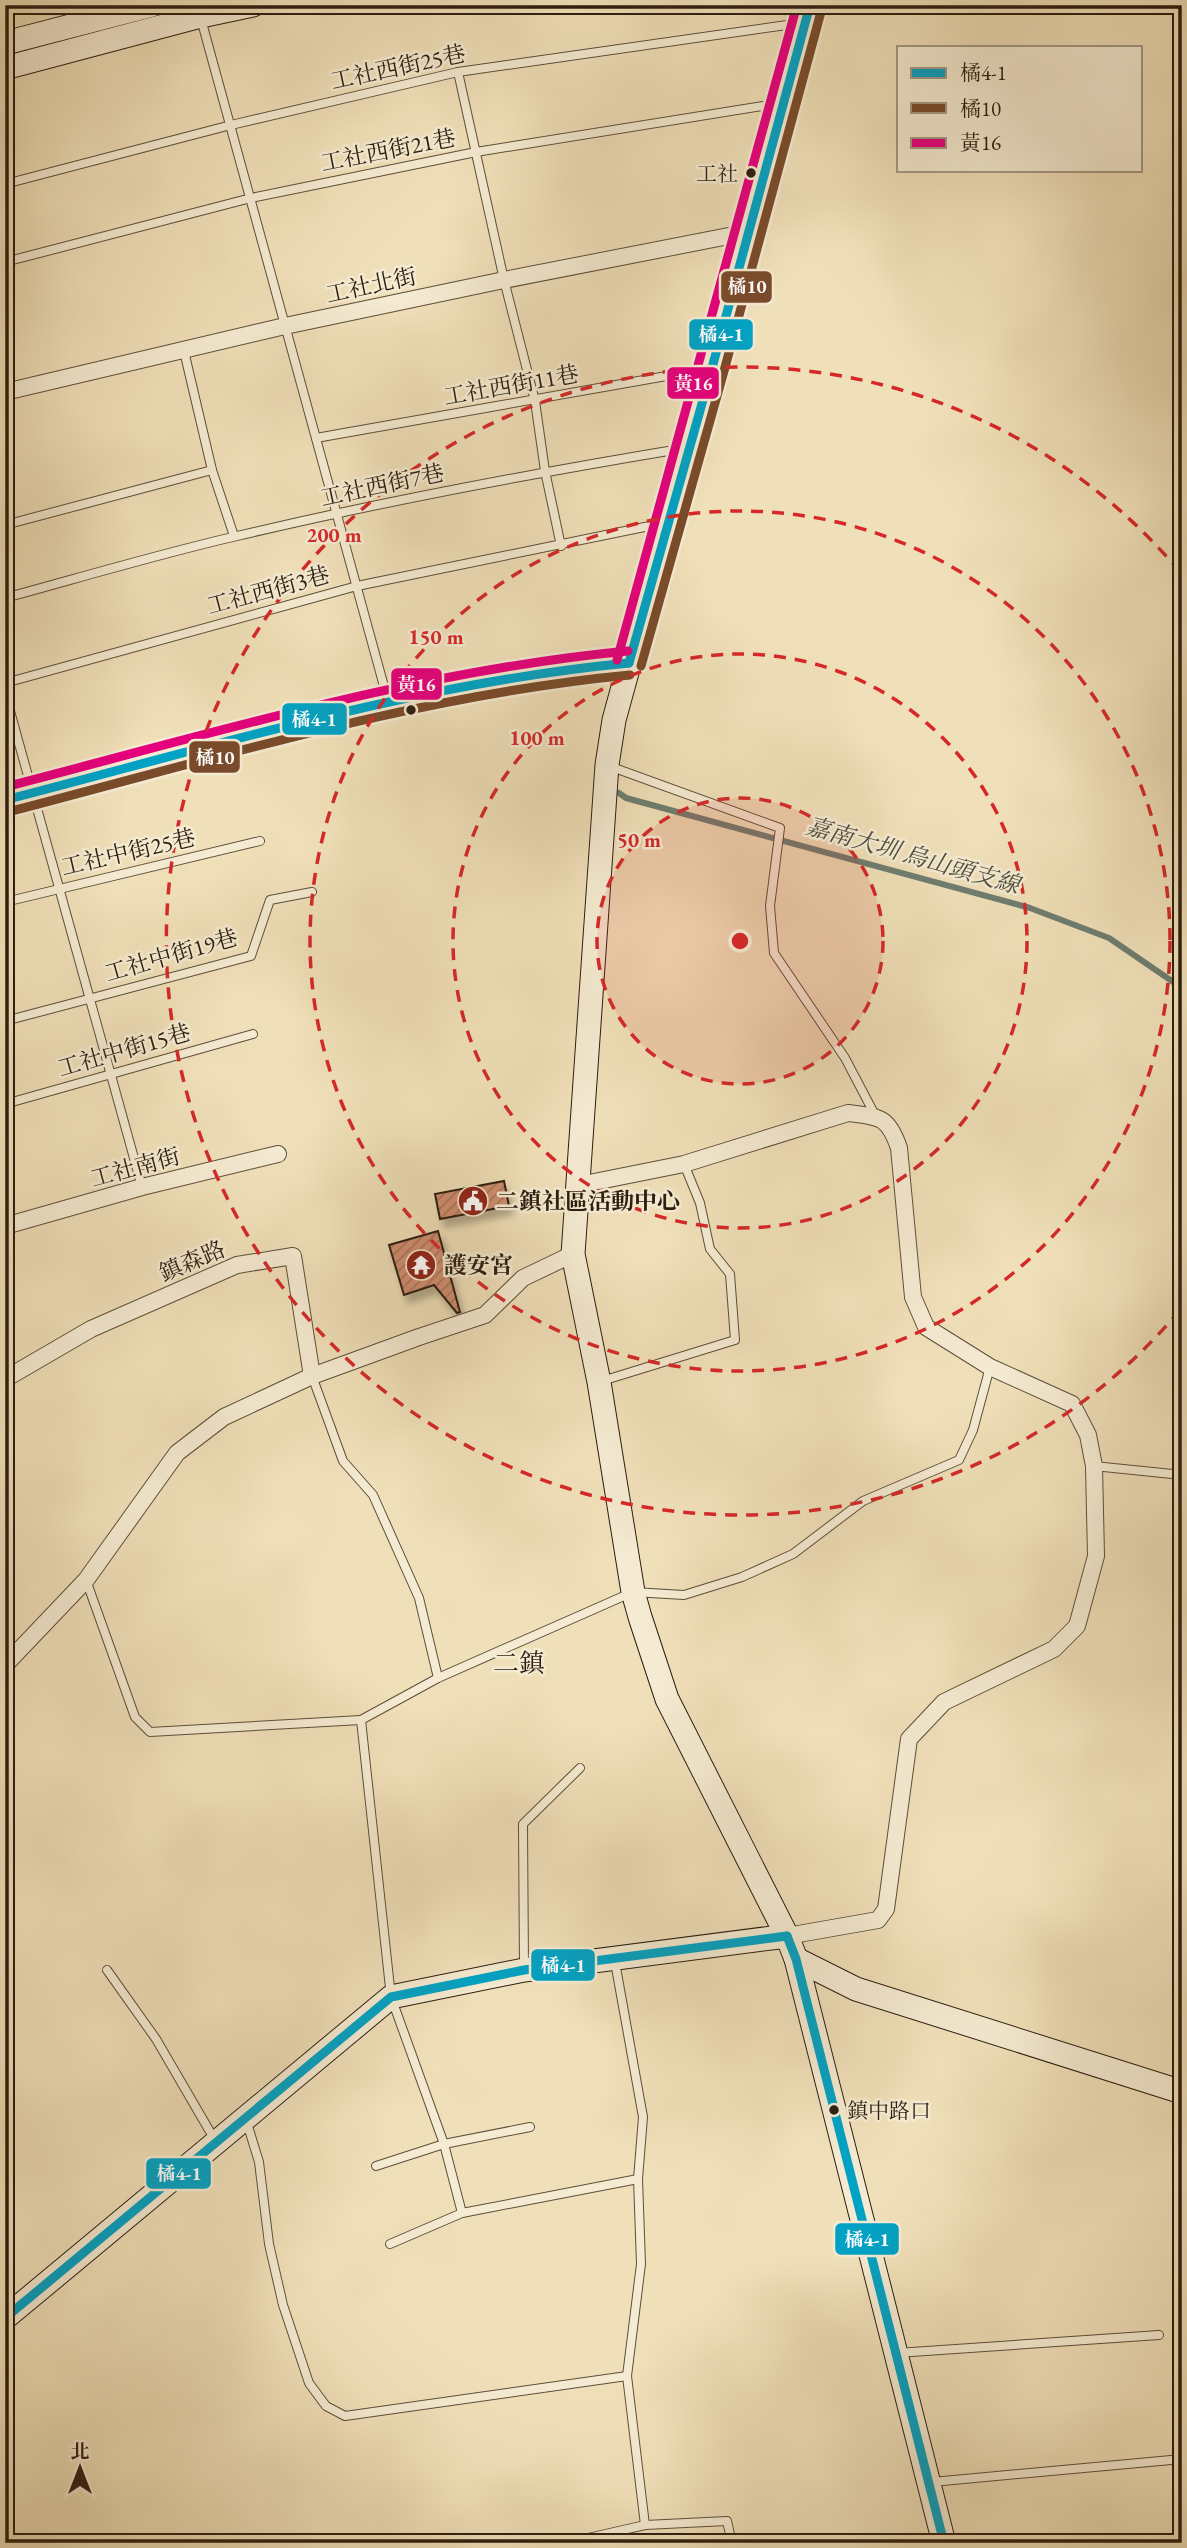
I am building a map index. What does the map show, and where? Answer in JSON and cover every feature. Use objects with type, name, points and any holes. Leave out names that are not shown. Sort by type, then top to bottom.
[{"type":"street","points":[[5,43],[152,5]]},
{"type":"street","points":[[5,68],[199,11],[253,5]]},
{"type":"street","points":[[808,14],[614,720],[607,765],[573,1254],[599,1382],[633,1592],[667,1699],[787,1936],[796,1959],[944,2543]]},
{"type":"street","name":"工社北街","points":[[5,392],[285,326],[749,232]]},
{"type":"street","points":[[5,800],[388,701],[566,669],[629,663]]},
{"type":"street","points":[[5,2318],[391,1997],[524,1970],[787,1936],[878,1920],[886,1909],[909,1739],[944,1702],[1054,1649],[1077,1626],[1096,1556],[1094,1466],[1088,1436],[1072,1404],[990,1367],[926,1328],[913,1297],[899,1148],[892,1128],[876,1117],[848,1113],[684,1164],[579,1185]]},
{"type":"street","name":"工社南街","points":[[5,1226],[142,1187],[278,1154]]},
{"type":"street","points":[[5,1665],[86,1580],[177,1453],[224,1417],[312,1376],[485,1315],[523,1278],[573,1254]]},
{"type":"street","name":"鎮森路","points":[[5,1379],[91,1329],[237,1265],[293,1256],[312,1376]]},
{"type":"street","points":[[796,1959],[856,1989],[1182,2092]]},
{"type":"lane","points":[[199,11],[388,701]]},
{"type":"lane","name":"工社西街25巷","points":[[5,184],[230,125],[458,72],[808,14]]},
{"type":"lane","points":[[458,72],[504,280],[535,401],[545,471],[561,546]]},
{"type":"lane","name":"工社西街21巷","points":[[5,262],[250,198],[476,152],[784,102]]},
{"type":"lane","points":[[184,351],[212,470],[234,536]]},
{"type":"lane","name":"工社西街11巷","points":[[316,438],[712,368]]},
{"type":"lane","name":"工社西街7巷","points":[[5,598],[234,536],[337,513],[545,471],[689,448]]},
{"type":"lane","points":[[5,525],[212,470]]},
{"type":"lane","name":"工社西街3巷","points":[[5,683],[357,586],[667,523]]},
{"type":"lane","points":[[5,693],[142,1187]]},
{"type":"lane","points":[[607,765],[780,828],[770,906],[774,953],[845,1058],[876,1117]]},
{"type":"lane","name":"工社中街25巷","points":[[5,902],[260,841]]},
{"type":"lane","name":"工社中街19巷","points":[[5,1021],[251,956],[270,900],[312,892]]},
{"type":"lane","name":"工社中街15巷","points":[[5,1104],[253,1034]]},
{"type":"lane","points":[[599,1382],[735,1340],[730,1274],[710,1249],[700,1203],[684,1164]]},
{"type":"lane","points":[[86,1580],[135,1717],[150,1732],[361,1720],[438,1678],[633,1592],[684,1595],[742,1577],[793,1554],[863,1501],[959,1460],[973,1430],[990,1367]]},
{"type":"lane","points":[[312,1376],[343,1461],[373,1495],[419,1598],[438,1678]]},
{"type":"lane","points":[[1094,1466],[1182,1475]]},
{"type":"lane","points":[[361,1720],[391,1997],[444,2144],[462,2213]]},
{"type":"lane","points":[[524,1970],[523,1824],[580,1768]]},
{"type":"lane","points":[[615,1957],[643,2118],[638,2179],[641,2264],[628,2376],[645,2525]]},
{"type":"lane","points":[[107,1970],[156,2039],[217,2143]]},
{"type":"lane","points":[[246,2120],[259,2162],[269,2244],[283,2305],[309,2383],[326,2406],[345,2416],[628,2376]]},
{"type":"lane","points":[[376,2166],[444,2144],[530,2127]]},
{"type":"lane","points":[[390,2244],[462,2213],[638,2179]]},
{"type":"lane","points":[[895,2354],[1159,2335]]},
{"type":"lane","points":[[929,2482],[1182,2459]]},
{"type":"lane","points":[[566,2543],[645,2525],[727,2521],[732,2543]]},
{"type":"building","name":"二鎮社區活動中心","points":[[504,1181],[509,1206],[440,1219],[435,1194]]},
{"type":"building","name":"護安宮","points":[[438,1231],[460,1312],[457,1313],[434,1285],[404,1295],[389,1245]]},
{"type":"waterway","name":"嘉南大圳 烏山頭支線","points":[[619,793],[626,798],[1030,908],[1109,938],[1182,988]]},
{"type":"transit line","name":"黃16","points":[[617,660],[797,5]]},
{"type":"transit line","name":"橘4-1","points":[[629,663],[810,5]]},
{"type":"transit line","name":"橘10","points":[[641,666],[822,8]]},
{"type":"transit line","name":"黃16","points":[[5,787],[237,726],[392,689],[549,660],[628,651]]},
{"type":"transit line","name":"橘4-1","points":[[5,800],[393,701],[550,672],[629,663]]},
{"type":"transit line","name":"橘10","points":[[8,812],[394,713],[551,684],[630,675]]},
{"type":"transit line","name":"橘4-1","points":[[787,1936],[796,1959],[944,2543]]},
{"type":"transit line","name":"橘4-1","points":[[5,2318],[391,1997],[524,1970],[787,1936]]},
{"type":"place","name":"工社","points":[[751,173]]},
{"type":"place","name":"二鎮社區活動中心","points":[[473,1201]]},
{"type":"place","name":"護安宮","points":[[421,1265]]},
{"type":"place","name":"鎮中路口","points":[[834,2110]]},
{"type":"district","name":"二鎮","points":[[519,1663]]}]
